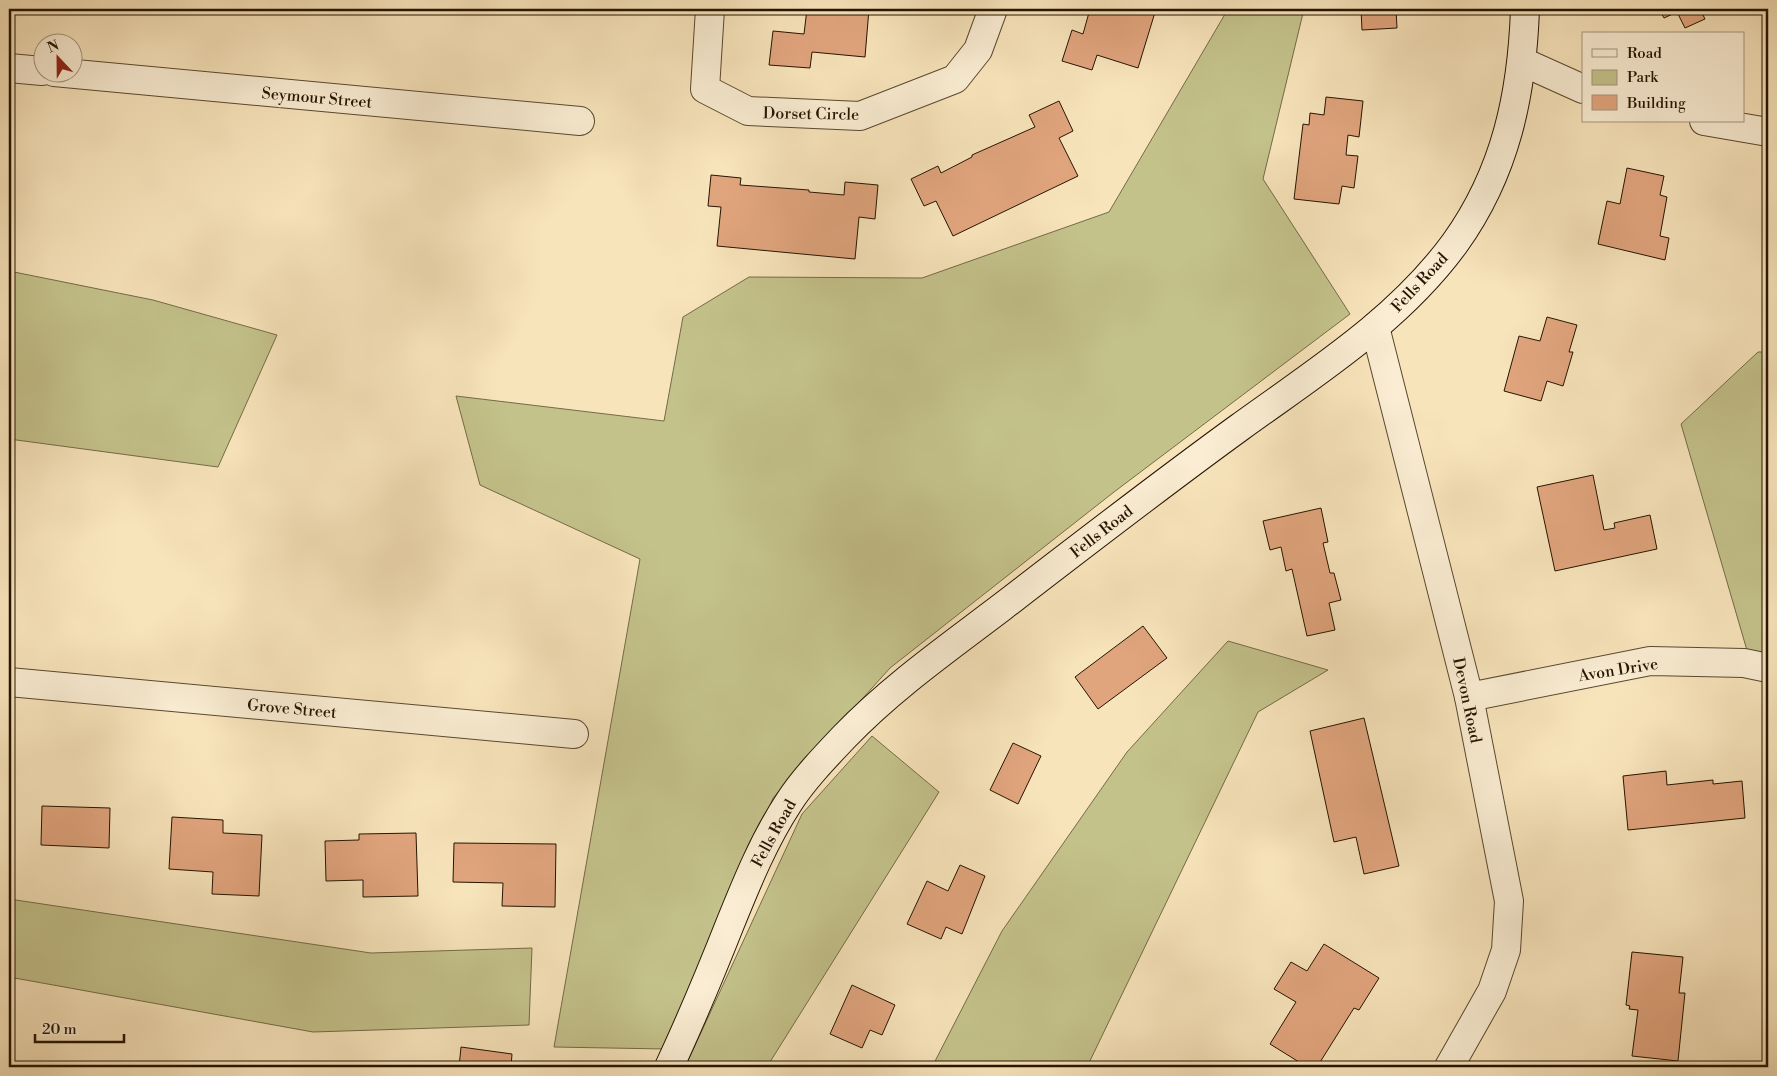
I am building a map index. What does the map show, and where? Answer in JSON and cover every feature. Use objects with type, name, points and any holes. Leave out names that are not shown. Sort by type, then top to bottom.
[{"type":"street","name":"Dorset Circle","points":[[710,9],[705,89],[748,111],[860,116],[955,79],[978,50],[993,9]]},
{"type":"street","name":"Fells Road","points":[[669,1067],[754,865],[789,801],[844,736],[912,676],[1172,476],[1340,355],[1374,327],[1424,280],[1455,242],[1478,205],[1497,166],[1510,127],[1523,62],[1525,9]]},
{"type":"street","points":[[1523,62],[1582,89]]},
{"type":"street","points":[[9,68],[32,71]]},
{"type":"street","name":"Seymour Street","points":[[82,75],[580,121]]},
{"type":"street","points":[[1710,122],[1768,132]]},
{"type":"street","name":"Devon Road","points":[[1374,327],[1469,696],[1509,901],[1506,950],[1492,991],[1449,1067]]},
{"type":"street","name":"Avon Drive","points":[[1469,696],[1650,661],[1744,663],[1768,668]]},
{"type":"street","name":"Grove Street","points":[[9,682],[574,734]]},
{"type":"green space","points":[[1228,9],[1304,9],[1263,179],[1350,314],[1114,492],[890,668],[773,798],[693,991],[665,1049],[554,1047],[640,559],[480,485],[456,396],[664,421],[683,317],[749,277],[922,278],[1109,212]]},
{"type":"green space","points":[[9,271],[153,300],[277,335],[218,467],[9,439]]},
{"type":"green space","points":[[1758,352],[1768,352],[1768,674],[1753,671],[1681,424]]},
{"type":"green space","points":[[1228,641],[1328,670],[1258,712],[1087,1067],[932,1067],[1002,931],[1127,752]]},
{"type":"green space","points":[[872,736],[939,792],[770,1062],[686,1065],[802,814]]},
{"type":"green space","points":[[9,899],[371,953],[532,948],[529,1025],[313,1032],[9,977]]},
{"type":"building","points":[[807,9],[869,9],[865,57],[812,52],[810,68],[769,65],[773,31],[804,34]]},
{"type":"building","points":[[1090,9],[1156,9],[1138,68],[1097,55],[1092,70],[1062,61],[1072,30],[1083,34]]},
{"type":"building","points":[[1361,9],[1396,9],[1397,28],[1362,30]]},
{"type":"building","points":[[1659,9],[1700,9],[1705,19],[1685,28],[1677,12],[1664,18]]},
{"type":"building","points":[[1326,97],[1363,101],[1359,137],[1348,135],[1346,155],[1358,156],[1354,188],[1342,186],[1339,204],[1294,199],[1303,124],[1309,125],[1310,113],[1324,115]]},
{"type":"building","points":[[1059,101],[1073,131],[1059,138],[1078,176],[953,236],[936,201],[924,206],[911,179],[938,166],[941,173],[972,157],[972,155],[1035,127],[1029,115]]},
{"type":"building","points":[[1627,168],[1664,176],[1660,195],[1667,197],[1660,236],[1669,238],[1665,260],[1598,244],[1607,201],[1620,204]]},
{"type":"building","points":[[711,175],[741,178],[740,185],[809,190],[809,192],[844,195],[845,182],[878,185],[875,219],[859,217],[855,259],[717,246],[721,207],[708,206]]},
{"type":"building","points":[[1547,317],[1577,325],[1569,352],[1573,352],[1563,386],[1547,381],[1541,401],[1504,391],[1519,336],[1540,341]]},
{"type":"building","points":[[1593,475],[1604,530],[1615,528],[1614,523],[1650,515],[1657,549],[1555,571],[1537,487]]},
{"type":"building","points":[[1321,508],[1328,542],[1323,543],[1330,573],[1334,573],[1341,600],[1329,603],[1335,630],[1307,636],[1292,569],[1286,571],[1281,547],[1270,550],[1263,521]]},
{"type":"building","points":[[1143,626],[1167,658],[1098,709],[1075,677]]},
{"type":"building","points":[[1364,718],[1399,866],[1364,874],[1356,837],[1334,842],[1310,731]]},
{"type":"building","points":[[1013,743],[1041,756],[1018,804],[990,790]]},
{"type":"building","points":[[1666,771],[1667,785],[1713,780],[1713,784],[1742,781],[1745,818],[1628,830],[1623,776]]},
{"type":"building","points":[[42,806],[110,808],[109,848],[41,845]]},
{"type":"building","points":[[172,817],[223,820],[223,833],[262,835],[259,896],[212,894],[213,872],[169,869]]},
{"type":"building","points":[[416,833],[418,896],[363,897],[363,880],[326,881],[325,841],[359,840],[359,834]]},
{"type":"building","points":[[454,843],[556,844],[555,907],[502,906],[503,883],[453,882]]},
{"type":"building","points":[[960,865],[985,876],[962,934],[946,927],[941,939],[907,924],[927,881],[948,891]]},
{"type":"building","points":[[1324,944],[1379,978],[1359,1010],[1354,1008],[1317,1067],[1307,1067],[1270,1044],[1296,1002],[1274,989],[1291,962],[1307,971]]},
{"type":"building","points":[[1632,952],[1683,957],[1679,993],[1685,993],[1678,1061],[1632,1056],[1638,1010],[1629,1009],[1630,1006],[1626,1005]]},
{"type":"building","points":[[852,985],[895,1005],[882,1035],[870,1030],[862,1048],[830,1034]]},
{"type":"building","points":[[461,1047],[512,1054],[511,1067],[459,1067]]}]
